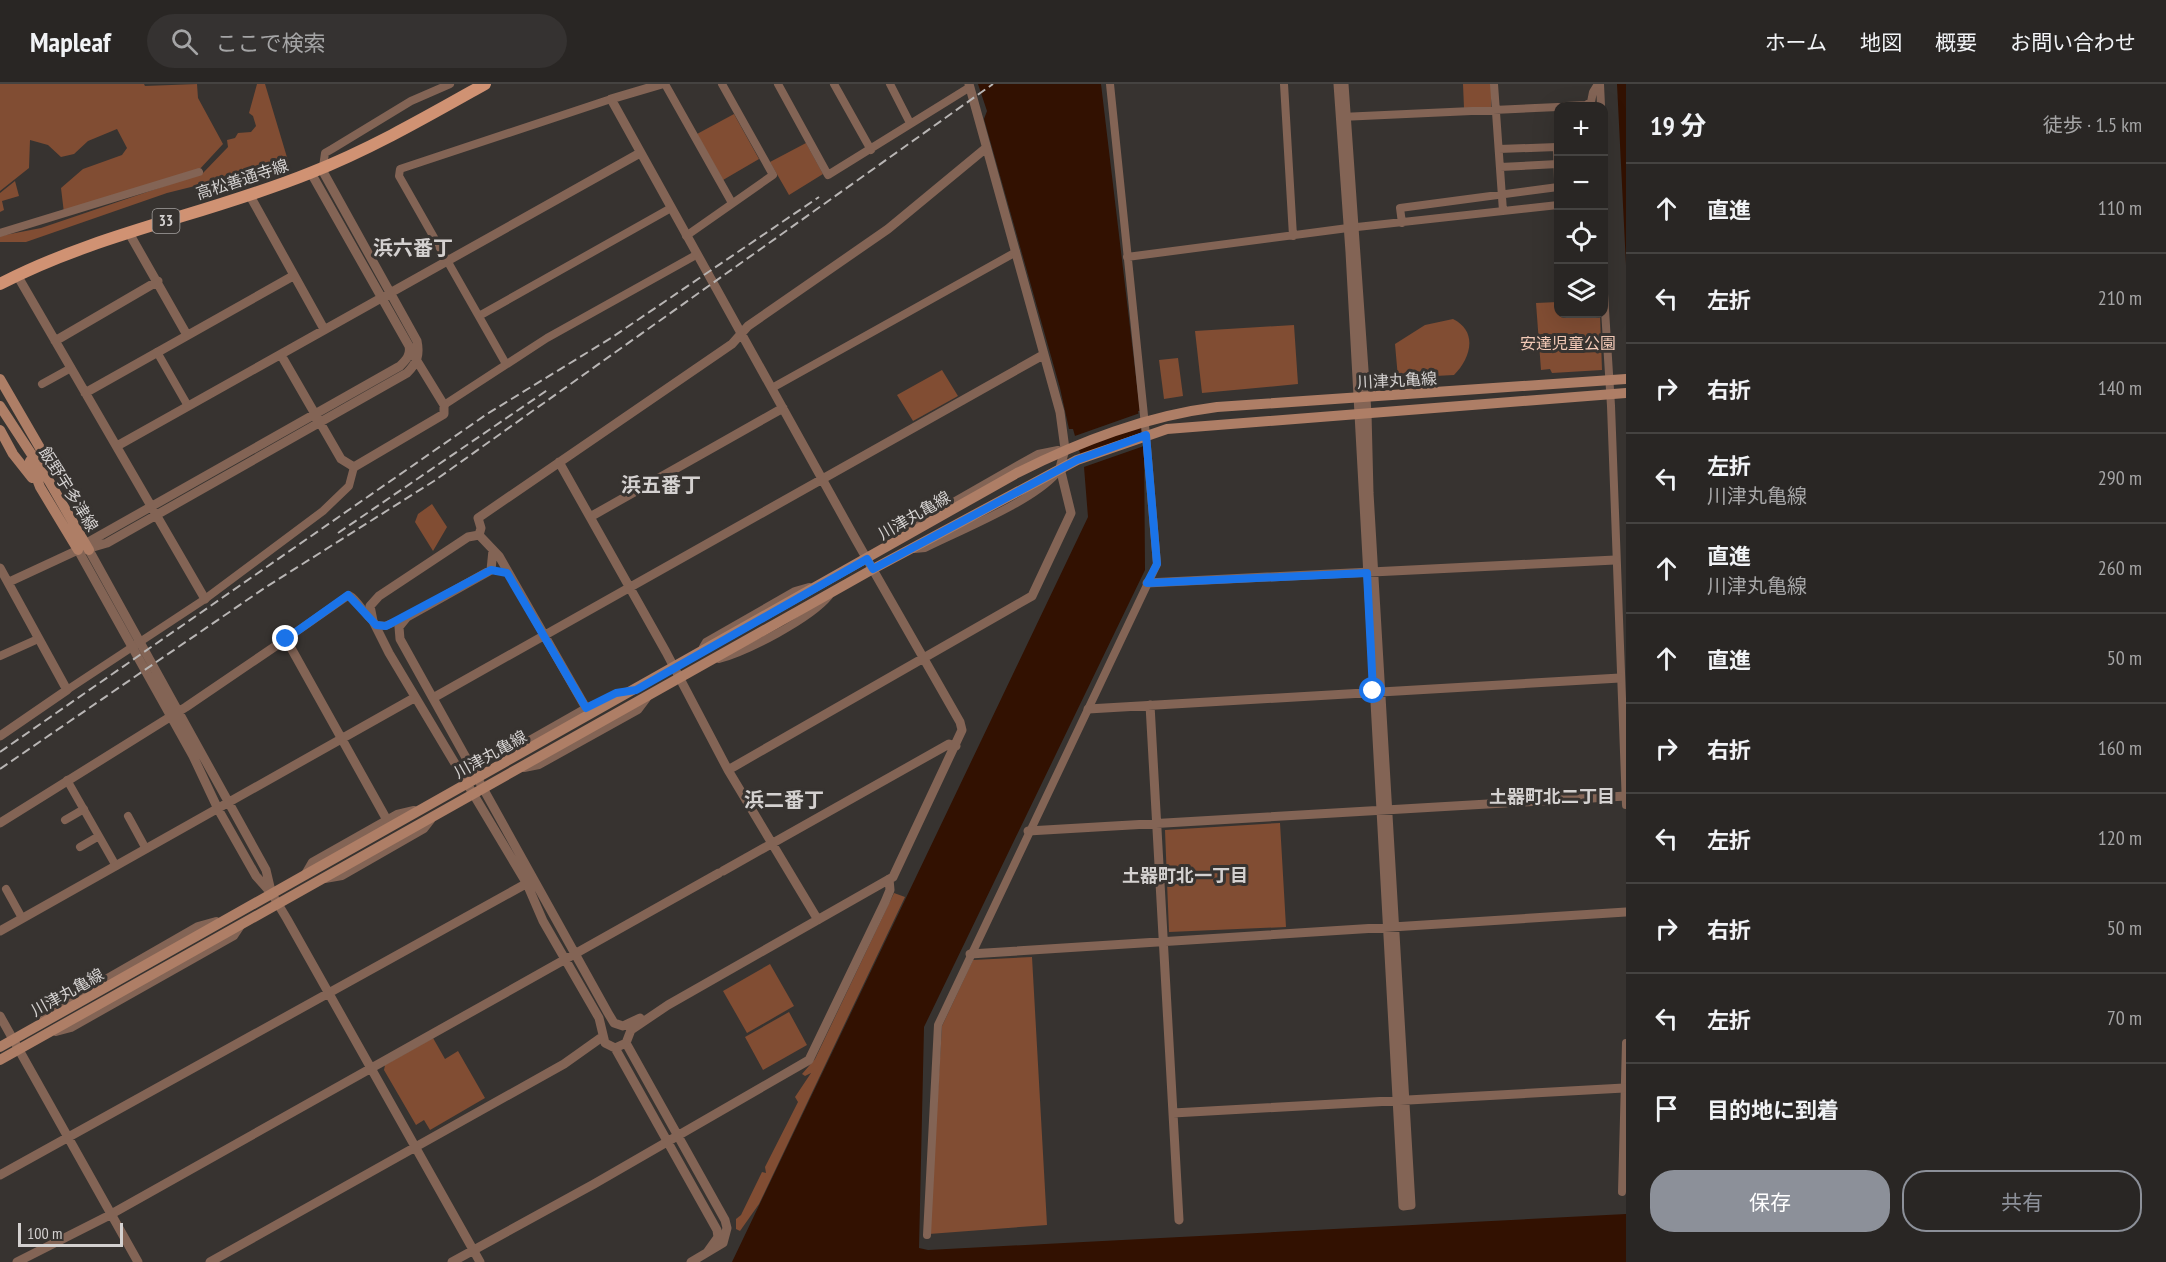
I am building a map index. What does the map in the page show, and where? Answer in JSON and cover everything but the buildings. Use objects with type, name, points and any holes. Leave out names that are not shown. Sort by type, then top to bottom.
[{"type":"main road","name":"高松善通寺線","points":[[0,284],[17,275],[129,233],[318,170],[396,134],[482,85]]},
{"type":"main road","points":[[0,379],[40,448],[44,484]]},
{"type":"main road","name":"川津丸亀線","points":[[870,564],[899,541],[1069,447],[1181,411],[1624,379]]},
{"type":"main road","name":"川津丸亀線","points":[[0,1060],[245,921],[304,875],[699,654],[870,564],[907,550],[1077,460],[1167,429],[1624,393]]},
{"type":"main road","name":"飯野宇多津線","points":[[0,406],[44,484],[84,548]]},
{"type":"main road","points":[[0,430],[13,453],[44,484]]},
{"type":"main road","name":"川津丸亀線","points":[[0,1047],[230,917],[318,881],[711,661],[831,586]]},
{"type":"street","points":[[9,582],[84,548],[318,419],[414,355],[417,341],[386,295],[318,170],[325,153],[411,100],[450,84]]},
{"type":"street","points":[[506,364],[399,176],[400,169],[611,99],[664,84],[732,203]]},
{"type":"street","points":[[686,236],[773,175],[722,84]]},
{"type":"street","points":[[728,770],[1032,596],[1071,513],[1060,468],[1069,447],[970,85],[871,150],[828,175],[778,84]]},
{"type":"street","points":[[834,84],[871,150]]},
{"type":"street","points":[[890,84],[910,123]]},
{"type":"street","points":[[927,1235],[938,1025],[1028,831],[1157,564],[1110,84]]},
{"type":"street","points":[[1284,84],[1293,236]]},
{"type":"street","points":[[1338,84],[1343,116],[1352,228],[1401,1100],[1411,1205],[1403,1206],[1401,1100]]},
{"type":"street","points":[[1343,116],[1344,84]]},
{"type":"street","points":[[1494,84],[1503,211]]},
{"type":"street","points":[[1591,102],[1593,92],[1599,84]]},
{"type":"street","points":[[1599,84],[1600,102]]},
{"type":"street","points":[[210,1262],[889,879],[895,874],[961,736],[960,722],[696,255],[611,99]]},
{"type":"street","points":[[1343,116],[1554,107]]},
{"type":"street","points":[[1499,150],[1557,147],[1558,156]]},
{"type":"street","points":[[479,535],[481,528],[478,518],[732,344],[741,333],[888,230],[986,148]]},
{"type":"street","points":[[117,446],[640,153]]},
{"type":"street","points":[[1500,166],[1554,165]]},
{"type":"street","points":[[0,233],[199,172]]},
{"type":"street","points":[[1402,223],[1400,208],[1554,188]]},
{"type":"street","points":[[249,194],[324,329]]},
{"type":"street","points":[[1466,200],[1468,215]]},
{"type":"street","points":[[1127,257],[1352,228],[1554,205]]},
{"type":"street","points":[[479,316],[671,208]]},
{"type":"street","points":[[129,233],[187,335]]},
{"type":"street","points":[[772,388],[1016,252]]},
{"type":"street","points":[[444,405],[506,364],[696,255]]},
{"type":"street","points":[[17,275],[205,599]]},
{"type":"street","points":[[85,393],[293,276]]},
{"type":"street","points":[[55,341],[158,281]]},
{"type":"street","points":[[1605,318],[1626,805]]},
{"type":"street","points":[[157,352],[188,406]]},
{"type":"street","points":[[281,355],[343,462],[354,467]]},
{"type":"street","points":[[0,736],[205,599],[347,490],[354,467],[441,418],[446,409],[414,355]]},
{"type":"street","points":[[433,698],[1043,355]]},
{"type":"street","points":[[42,384],[71,368]]},
{"type":"street","points":[[590,517],[783,408]]},
{"type":"street","points":[[559,462],[728,770],[818,920]]},
{"type":"street","points":[[478,792],[466,784],[414,698],[374,623],[370,606],[379,596],[468,537],[479,535],[486,539],[499,556],[586,708]]},
{"type":"street","points":[[84,548],[174,714],[229,803],[266,870],[274,898]]},
{"type":"street","points":[[491,570],[493,550]]},
{"type":"street","points":[[1147,583],[1615,560]]},
{"type":"street","points":[[0,568],[67,690]]},
{"type":"street","points":[[0,823],[174,714],[348,595],[353,597],[364,615],[374,623],[386,626],[407,617],[491,570],[507,573]]},
{"type":"street","points":[[407,617],[399,627],[400,639],[477,778],[478,792],[570,956],[607,1040],[715,1226],[718,1237],[707,1253]]},
{"type":"street","points":[[0,656],[38,639]]},
{"type":"street","points":[[286,639],[387,820]]},
{"type":"street","points":[[1088,709],[1620,678]]},
{"type":"street","points":[[507,761],[512,750],[586,708],[616,693],[636,690]]},
{"type":"street","points":[[0,931],[414,698]]},
{"type":"street","points":[[1150,705],[1179,1221]]},
{"type":"street","points":[[174,714],[218,809],[256,876],[274,898],[329,992],[480,1262]]},
{"type":"street","points":[[17,1262],[110,1214],[949,744],[956,746]]},
{"type":"street","points":[[68,780],[117,866]]},
{"type":"street","points":[[1028,831],[1626,796]]},
{"type":"street","points":[[304,875],[312,862],[397,814],[423,808]]},
{"type":"street","points":[[65,820],[84,809]]},
{"type":"street","points":[[128,816],[146,849]]},
{"type":"street","points":[[80,847],[99,836]]},
{"type":"street","points":[[452,1262],[668,1142],[811,1058],[885,902],[890,890],[889,879]]},
{"type":"street","points":[[0,1174],[529,882]]},
{"type":"street","points":[[6,889],[22,918]]},
{"type":"street","points":[[970,954],[1626,912]]},
{"type":"street","points":[[570,956],[623,1031],[676,1137],[725,1220],[727,1228],[723,1243],[691,1262]]},
{"type":"street","points":[[0,1016],[66,1139],[138,1262]]},
{"type":"street","points":[[607,1040],[623,1031]]},
{"type":"street","points":[[1622,1192],[1626,1043]]},
{"type":"street","points":[[1173,1113],[1624,1088]]},
{"type":"street","points":[[715,1226],[725,1220]]},
{"type":"green space","points":[[0,84],[144,84],[145,86],[197,84],[198,98],[223,144],[198,171],[64,213],[61,188],[83,169],[122,155],[127,148],[117,129],[88,141],[74,154],[61,157],[48,145],[30,140],[29,168],[0,191]]},
{"type":"green space","points":[[257,84],[265,84],[289,164],[243,179],[207,183],[167,193],[26,242],[0,242],[0,236],[41,228],[203,173],[228,147],[227,140],[235,138],[238,133],[251,132],[256,126],[253,116],[249,113]]},
{"type":"green space","points":[[1463,84],[1491,84],[1491,107],[1464,108]]},
{"type":"green space","points":[[734,114],[759,159],[723,180],[697,134]]},
{"type":"green space","points":[[806,143],[823,174],[789,195],[770,162]]},
{"type":"green space","points":[[15,181],[19,196],[2,201],[4,210],[0,212],[0,193]]},
{"type":"green space","name":"安達児童公園","points":[[1554,302],[1554,318],[1600,318],[1602,370],[1552,373],[1550,369],[1541,370],[1536,303]]},
{"type":"green space","points":[[1453,319],[1461,324],[1469,338],[1468,354],[1460,369],[1454,375],[1398,378],[1395,344],[1425,325]]},
{"type":"green space","points":[[1294,325],[1298,384],[1202,393],[1195,331]]},
{"type":"green space","points":[[1178,358],[1183,396],[1164,399],[1159,360]]},
{"type":"green space","points":[[942,370],[958,396],[913,421],[897,395]]},
{"type":"green space","points":[[432,504],[447,527],[433,551],[415,522],[418,514]]},
{"type":"green space","points":[[1280,823],[1286,927],[1169,932],[1165,830]]},
{"type":"green space","points":[[894,893],[905,897],[759,1204],[740,1231],[736,1229],[736,1219],[741,1215],[762,1172],[766,1173],[765,1167],[798,1102],[795,1097],[811,1073],[805,1076],[802,1074],[815,1059]]},
{"type":"green space","points":[[1032,957],[1047,1225],[929,1234],[942,1026],[973,960]]},
{"type":"green space","points":[[770,964],[794,1006],[747,1033],[723,991]]},
{"type":"green space","points":[[789,1012],[807,1045],[763,1070],[745,1037]]},
{"type":"green space","points":[[433,1038],[445,1059],[458,1051],[485,1098],[430,1130],[424,1120],[416,1125],[384,1070],[385,1065]]},
{"type":"shaded area","points":[[978,84],[1101,84],[1140,411],[1138,411],[1144,446],[1145,570],[924,1027],[919,1248],[928,1250],[1626,1214],[1626,1262],[732,1262],[1088,517],[1084,467],[1073,429],[1069,429],[1060,388],[984,119],[987,111]]},
{"type":"shaded area","points":[[1617,84],[1626,84],[1626,265]]},
{"type":"pier","points":[[1140,413],[1141,426],[1076,450],[1072,437]]},
{"type":"pier","points":[[1142,433],[1144,446],[1081,468],[1078,457]]},
{"type":"railway","points":[[0,769],[266,587],[434,481],[993,84]]},
{"type":"railway","points":[[0,752],[487,414],[611,338],[819,197]]},
{"type":"railway","points":[[338,533],[549,389]]},
{"type":"district","name":"浜六番丁","points":[[413,248]]},
{"type":"district","name":"浜五番丁","points":[[661,485]]},
{"type":"district","name":"土器町北二丁目","points":[[1552,797]]},
{"type":"district","name":"浜二番丁","points":[[784,800]]},
{"type":"district","name":"土器町北一丁目","points":[[1185,876]]},
{"type":"route","points":[[286,639],[348,595],[353,597],[364,615],[381,627],[407,617],[491,570],[500,571],[507,573],[586,708],[616,693],[636,690],[867,559],[873,569],[1077,460],[1146,435],[1157,564],[1147,583],[1367,573],[1373,691]]}]
